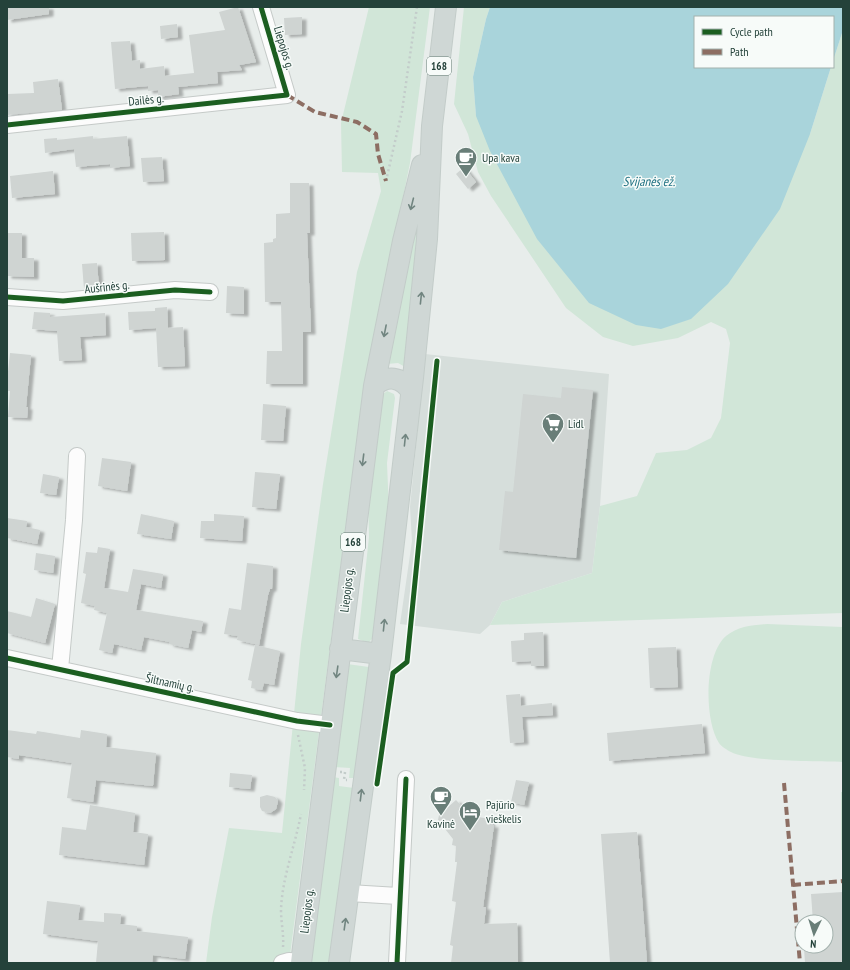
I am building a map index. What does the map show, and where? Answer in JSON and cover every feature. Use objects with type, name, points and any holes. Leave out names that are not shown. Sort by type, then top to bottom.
[{"type":"main road","name":"Liepojos g.","points":[[339,963],[381,654],[411,392],[427,239],[432,126],[446,7]]},
{"type":"main road","name":"Liepojos g.","points":[[291,963],[330,725],[374,386],[403,241],[432,126]]},
{"type":"main road","points":[[374,386],[380,380],[389,378],[398,379],[406,384],[411,392]]},
{"type":"main road","points":[[340,649],[381,654]]},
{"type":"street","name":"Liepojos g.","points":[[261,7],[287,95]]},
{"type":"street","name":"Dailės g.","points":[[7,125],[287,95]]},
{"type":"street","name":"Aušrinės g.","points":[[7,297],[63,301],[175,290],[210,292]]},
{"type":"street","points":[[60,670],[74,520],[77,456]]},
{"type":"street","name":"Šiltnamių g.","points":[[7,658],[297,721],[330,725]]},
{"type":"street","points":[[397,963],[398,896],[406,779]]},
{"type":"street","points":[[349,893],[398,896]]},
{"type":"path","points":[[386,181],[402,111],[416,7]]},
{"type":"path","points":[[297,721],[305,768],[304,796]]},
{"type":"path","points":[[291,963],[284,935],[282,904],[302,809]]},
{"type":"shaded area","points":[[425,354],[609,374],[600,506],[592,573],[502,602],[490,625],[480,634],[400,624],[412,541],[410,507]]},
{"type":"green space","points":[[369,7],[430,7],[410,163],[363,393],[289,963],[206,963],[212,917],[229,828],[282,833],[301,644],[323,484],[357,272],[381,191],[378,173],[342,172],[341,123]]},
{"type":"green space","points":[[464,7],[490,7],[473,77],[476,116],[810,134],[831,68],[834,68],[834,58],[843,30],[843,613],[490,625],[502,602],[592,573],[600,506],[637,496],[656,453],[687,450],[711,438],[721,418],[730,343],[726,329],[711,322],[678,338],[633,346],[603,337],[566,308],[491,196],[478,172],[468,134],[454,104]]},
{"type":"green space","points":[[418,221],[407,368],[398,363],[387,364]]},
{"type":"green space","points":[[387,391],[394,394],[395,398],[387,463],[389,511],[373,638],[368,643],[358,639],[369,537],[368,496],[381,396]]},
{"type":"green space","points":[[767,624],[843,627],[843,762],[752,758],[731,752],[719,743],[714,733],[711,719],[709,688],[710,672],[719,645],[726,636],[735,630]]},
{"type":"green space","points":[[347,664],[369,667],[355,778],[349,778],[350,768],[334,767]]},
{"type":"green space","points":[[333,777],[339,778],[339,786],[354,788],[332,963],[309,963]]},
{"type":"green space","points":[[841,792],[843,792],[843,850],[841,850]]},
{"type":"water","name":"Svijanės ež.","points":[[490,7],[843,7],[843,30],[834,58],[834,16],[694,16],[694,68],[831,68],[810,134],[780,209],[728,284],[691,319],[661,329],[636,325],[589,303],[537,239],[490,151],[476,116],[473,77]]},
{"type":"building","points":[[7,7],[49,7],[49,14],[7,20]]},
{"type":"building","points":[[238,7],[256,62],[239,65],[242,70],[217,72],[218,83],[178,87],[179,94],[158,97],[158,90],[148,91],[148,86],[115,89],[111,42],[130,41],[132,61],[140,60],[140,69],[164,66],[165,76],[194,73],[189,35],[225,30],[219,12]]},
{"type":"building","points":[[302,17],[302,34],[285,35],[284,18]]},
{"type":"building","points":[[177,24],[178,37],[161,39],[160,26]]},
{"type":"building","points":[[58,79],[62,110],[7,115],[7,94],[34,93],[33,82]]},
{"type":"building","points":[[93,136],[93,139],[127,136],[130,166],[110,168],[110,164],[76,167],[74,149],[45,153],[44,139],[57,138],[57,140]]},
{"type":"building","points":[[162,157],[164,181],[143,182],[141,158]]},
{"type":"building","name":"Upa kava","points":[[464,167],[476,182],[468,189],[456,174]]},
{"type":"building","points":[[53,171],[55,194],[12,198],[10,176]]},
{"type":"building","points":[[290,183],[309,183],[310,233],[307,233],[311,332],[303,332],[303,384],[266,384],[267,351],[282,351],[281,302],[265,302],[264,243],[273,242],[273,239],[276,238],[276,214],[290,213]]},
{"type":"building","points":[[164,232],[165,260],[132,261],[131,233]]},
{"type":"building","points":[[7,233],[22,233],[22,258],[34,258],[34,277],[7,276]]},
{"type":"building","points":[[97,263],[99,288],[84,289],[82,264]]},
{"type":"building","points":[[227,286],[244,287],[244,314],[226,313]]},
{"type":"building","points":[[167,307],[168,328],[183,327],[185,366],[158,367],[156,328],[129,330],[128,312],[155,311],[155,308]]},
{"type":"building","points":[[34,312],[50,313],[50,317],[105,313],[106,335],[80,337],[82,360],[59,361],[57,331],[32,329]]},
{"type":"building","points":[[10,353],[31,355],[26,407],[28,407],[27,418],[8,417],[10,391],[7,391],[7,381]]},
{"type":"building","name":"Lidl","points":[[562,387],[593,390],[576,558],[499,550],[505,491],[513,492],[523,394],[561,398]]},
{"type":"building","points":[[263,404],[286,406],[283,441],[261,440]]},
{"type":"building","points":[[102,458],[131,462],[127,491],[98,486]]},
{"type":"building","points":[[255,472],[280,474],[276,509],[252,507]]},
{"type":"building","points":[[43,474],[59,477],[56,495],[40,493]]},
{"type":"building","points":[[141,514],[174,521],[171,539],[137,534]]},
{"type":"building","points":[[214,514],[244,516],[242,541],[200,538],[201,521],[214,521]]},
{"type":"building","points":[[7,518],[27,521],[26,527],[40,530],[37,544],[7,538]]},
{"type":"building","points":[[98,547],[110,549],[104,588],[128,592],[133,569],[163,574],[161,588],[141,584],[136,610],[203,621],[201,632],[192,630],[188,648],[169,644],[170,642],[144,637],[141,650],[114,644],[112,653],[99,650],[107,613],[94,610],[95,606],[81,603],[86,574],[83,573],[86,552],[97,553]]},
{"type":"building","points":[[36,553],[55,556],[53,573],[34,570]]},
{"type":"building","points":[[247,563],[273,566],[272,589],[270,589],[268,595],[259,645],[237,640],[238,636],[224,634],[229,608],[241,610]]},
{"type":"building","points":[[36,598],[55,604],[45,643],[7,633],[7,611],[31,617]]},
{"type":"building","points":[[543,632],[544,666],[531,666],[531,661],[512,662],[511,641],[524,640],[524,633]]},
{"type":"building","points":[[255,645],[280,651],[274,685],[264,683],[262,690],[251,688],[252,681],[248,680]]},
{"type":"building","points":[[676,647],[678,687],[650,688],[648,648]]},
{"type":"building","points":[[520,694],[521,706],[552,703],[553,715],[522,717],[524,742],[510,743],[506,695]]},
{"type":"building","points":[[702,724],[705,753],[609,761],[607,733]]},
{"type":"building","points":[[7,730],[36,734],[37,731],[80,738],[81,730],[107,734],[106,747],[156,753],[153,786],[96,780],[93,802],[67,798],[72,763],[19,755],[19,759],[7,757]]},
{"type":"building","points":[[230,773],[252,775],[250,789],[229,787]]},
{"type":"building","points":[[516,780],[529,782],[524,805],[511,802]]},
{"type":"building","points":[[267,795],[275,797],[278,801],[276,809],[270,813],[262,811],[260,807],[260,797]]},
{"type":"building","points":[[456,800],[471,816],[491,819],[490,825],[494,825],[483,907],[486,907],[484,924],[517,923],[518,963],[451,963],[453,946],[450,945],[456,902],[452,901],[457,862],[455,862],[456,846],[452,845],[453,839],[438,820],[439,815]]},
{"type":"building","points":[[90,805],[135,813],[133,832],[148,834],[144,865],[59,855],[62,827],[86,830]]},
{"type":"building","points":[[637,832],[647,963],[610,963],[601,834]]},
{"type":"building","points":[[843,892],[843,963],[805,963],[804,954],[834,954],[834,914],[812,914],[811,894]]},
{"type":"building","points":[[47,901],[80,905],[78,920],[104,922],[104,913],[121,914],[120,924],[137,926],[137,931],[188,937],[185,959],[153,955],[152,963],[96,963],[98,941],[43,934]]},
{"type":"marked path","points":[[287,95],[315,112],[357,122],[376,134],[378,154],[386,181]]},
{"type":"marked path","points":[[784,783],[800,963]]},
{"type":"marked path","points":[[793,885],[843,881]]},
{"type":"cycle path","points":[[7,125],[287,95],[261,7]]},
{"type":"cycle path","points":[[7,297],[63,301],[175,290],[210,292]]},
{"type":"cycle path","points":[[377,784],[393,673],[407,662],[437,361]]},
{"type":"cycle path","points":[[7,658],[297,721],[330,725]]},
{"type":"cycle path","points":[[397,963],[406,779]]},
{"type":"place","name":"Upa kava","points":[[466,178]]},
{"type":"place","name":"Lidl","points":[[553,444]]},
{"type":"place","name":"Kavinė","points":[[441,816]]},
{"type":"place","name":"Pajūrio vieškelis","points":[[470,832]]}]
